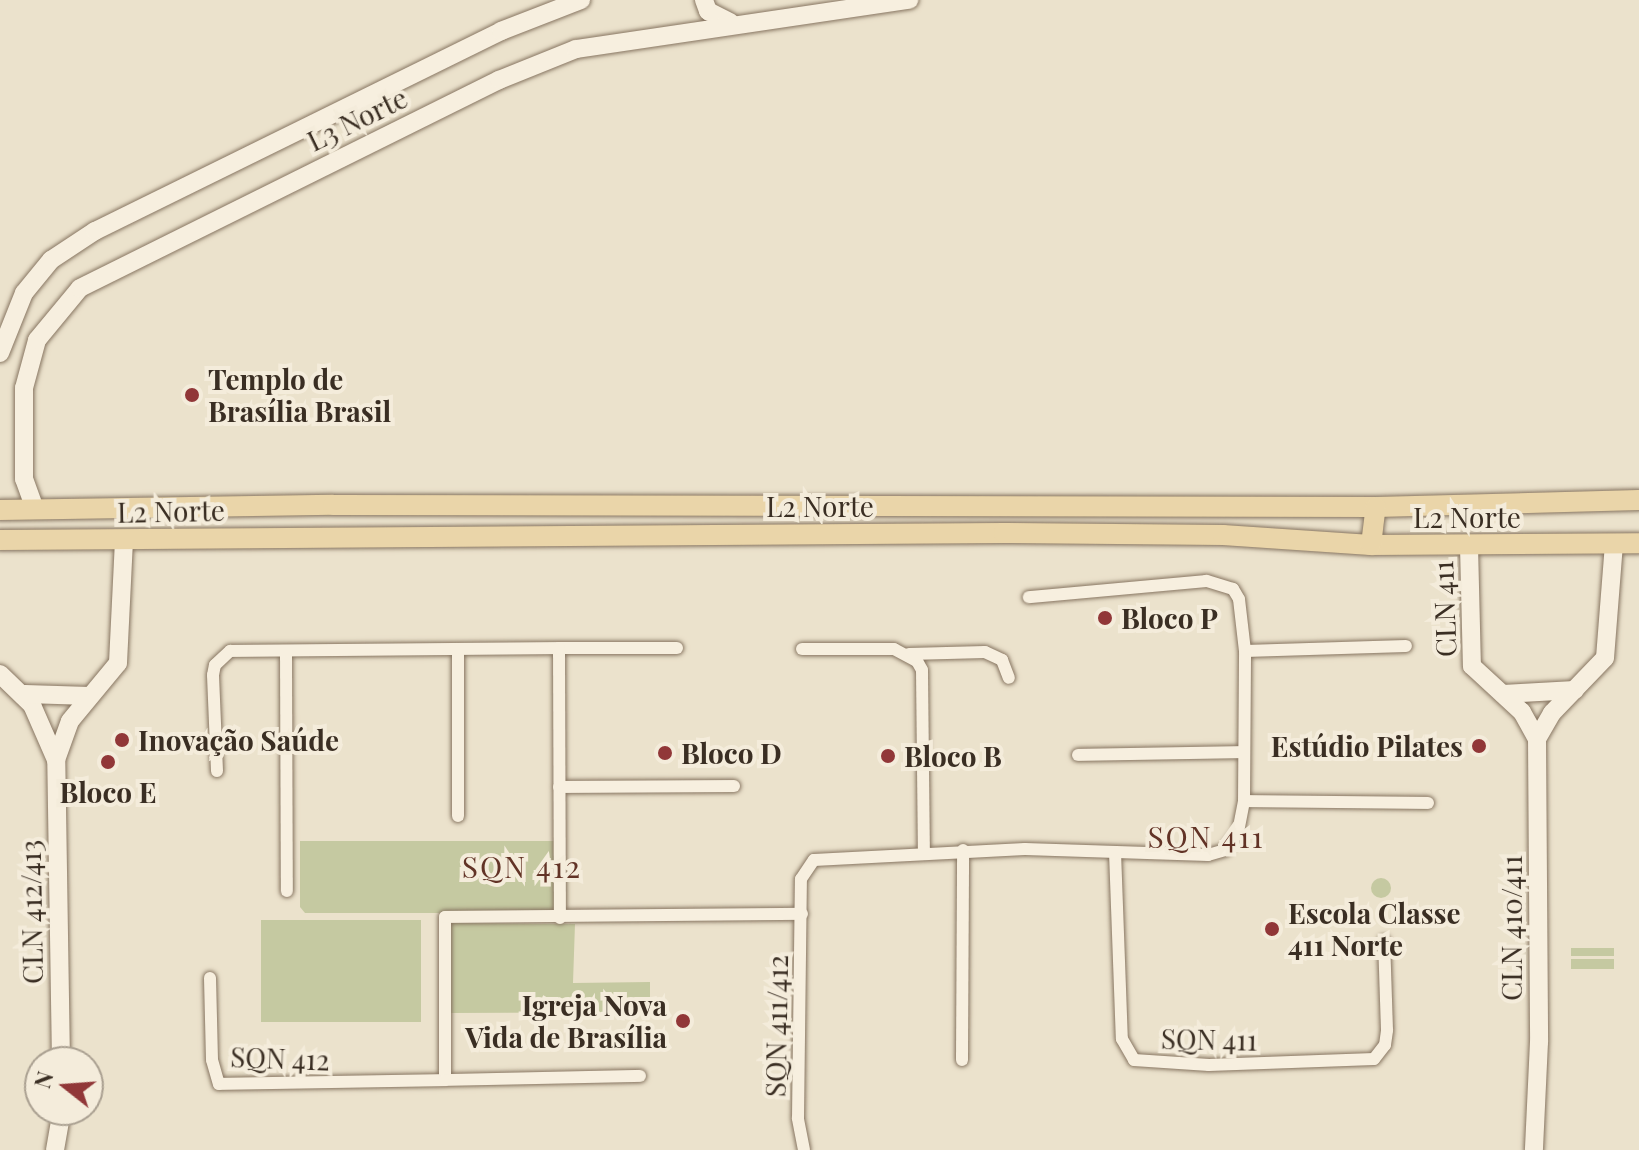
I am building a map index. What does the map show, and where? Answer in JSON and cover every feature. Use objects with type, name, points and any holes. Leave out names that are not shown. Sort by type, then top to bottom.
[{"type":"main road","name":"L3 Norte","points":[[0,353],[24,293],[51,260],[95,231],[500,32],[581,0]]},
{"type":"main road","points":[[704,0],[715,17],[732,23]]},
{"type":"main road","name":"L3 Norte","points":[[35,509],[24,479],[24,388],[37,340],[80,288],[535,64],[613,40],[909,0]]},
{"type":"main road","name":"L2 Norte","points":[[0,510],[1376,507],[1639,500]]},
{"type":"main road","points":[[1371,545],[1376,507]]},
{"type":"main road","points":[[221,508],[221,538]]},
{"type":"main road","points":[[871,534],[883,515],[880,508]]},
{"type":"main road","name":"L2 Norte","points":[[0,540],[1210,534],[1371,545],[1639,543]]},
{"type":"main road","points":[[56,760],[70,721],[118,663],[124,541]]},
{"type":"main road","points":[[1537,739],[1552,713],[1600,668],[1609,647],[1614,544]]},
{"type":"main road","name":"CLN 411","points":[[1469,546],[1470,658],[1478,677],[1503,694],[1526,716],[1537,739]]},
{"type":"main road","points":[[0,674],[25,694],[56,760]]},
{"type":"main road","points":[[1503,694],[1575,690]]},
{"type":"main road","points":[[25,694],[90,696]]},
{"type":"main road","name":"CLN 410/411","points":[[1534,1150],[1539,1116],[1537,739]]},
{"type":"main road","name":"CLN 412/413","points":[[56,760],[61,1046]]},
{"type":"main road","name":"CLN 410/411","points":[[1539,1116],[1547,1150]]},
{"type":"main road","points":[[55,1150],[60,1126]]},
{"type":"main road","points":[[65,1126],[70,1150]]},
{"type":"street","points":[[445,1080],[445,917],[802,914],[803,872],[814,860],[963,850],[1208,855],[1225,850],[1238,832],[1244,801],[1245,651],[1239,599],[1223,584],[1029,597]]},
{"type":"street","points":[[1245,651],[1406,646]]},
{"type":"street","points":[[559,648],[560,918]]},
{"type":"street","points":[[217,771],[215,665],[230,651],[677,648]]},
{"type":"street","points":[[458,649],[458,816]]},
{"type":"street","points":[[802,649],[909,654],[985,652],[1002,660],[1009,678]]},
{"type":"street","points":[[286,651],[287,891]]},
{"type":"street","points":[[909,654],[922,670],[924,853]]},
{"type":"street","points":[[1078,755],[1242,752]]},
{"type":"street","points":[[559,787],[734,786]]},
{"type":"street","points":[[1244,801],[1428,803]]},
{"type":"street","points":[[962,1060],[963,850]]},
{"type":"street","name":"SQN 411","points":[[1115,852],[1116,976],[1124,1049],[1134,1060],[1224,1065],[1374,1059],[1385,1045],[1387,1030],[1384,941]]},
{"type":"street","name":"SQN 411/412","points":[[801,1146],[802,914]]},
{"type":"street","name":"SQN 412","points":[[210,978],[212,1060],[219,1084],[271,1087],[640,1076]]},
{"type":"green space","points":[[300,841],[554,841],[554,913],[305,913],[300,907]]},
{"type":"green space","points":[[1381,878],[1388,881],[1391,888],[1388,895],[1381,898],[1374,895],[1371,888],[1374,881]]},
{"type":"green space","points":[[261,920],[421,920],[421,1022],[261,1022]]},
{"type":"green space","points":[[451,923],[575,924],[573,983],[650,982],[650,1012],[450,1013]]},
{"type":"green space","points":[[1571,948],[1614,948],[1614,956],[1571,956]]},
{"type":"green space","points":[[1571,959],[1614,959],[1614,969],[1571,969]]},
{"type":"place","name":"Templo de Brasília Brasil","points":[[192,395]]},
{"type":"place","name":"Bloco P","points":[[1105,618]]},
{"type":"place","name":"Inovação Saúde","points":[[122,740]]},
{"type":"place","name":"Estúdio Pilates","points":[[1479,746]]},
{"type":"place","name":"Bloco D","points":[[665,753]]},
{"type":"place","name":"Bloco B","points":[[888,756]]},
{"type":"place","name":"Bloco E","points":[[108,762]]},
{"type":"place","name":"Escola Classe 411 Norte","points":[[1272,929]]},
{"type":"place","name":"Igreja Nova Vida de Brasília","points":[[683,1021]]},
{"type":"district","name":"SQN 411","points":[[1206,836]]},
{"type":"district","name":"SQN 412","points":[[522,866]]}]
